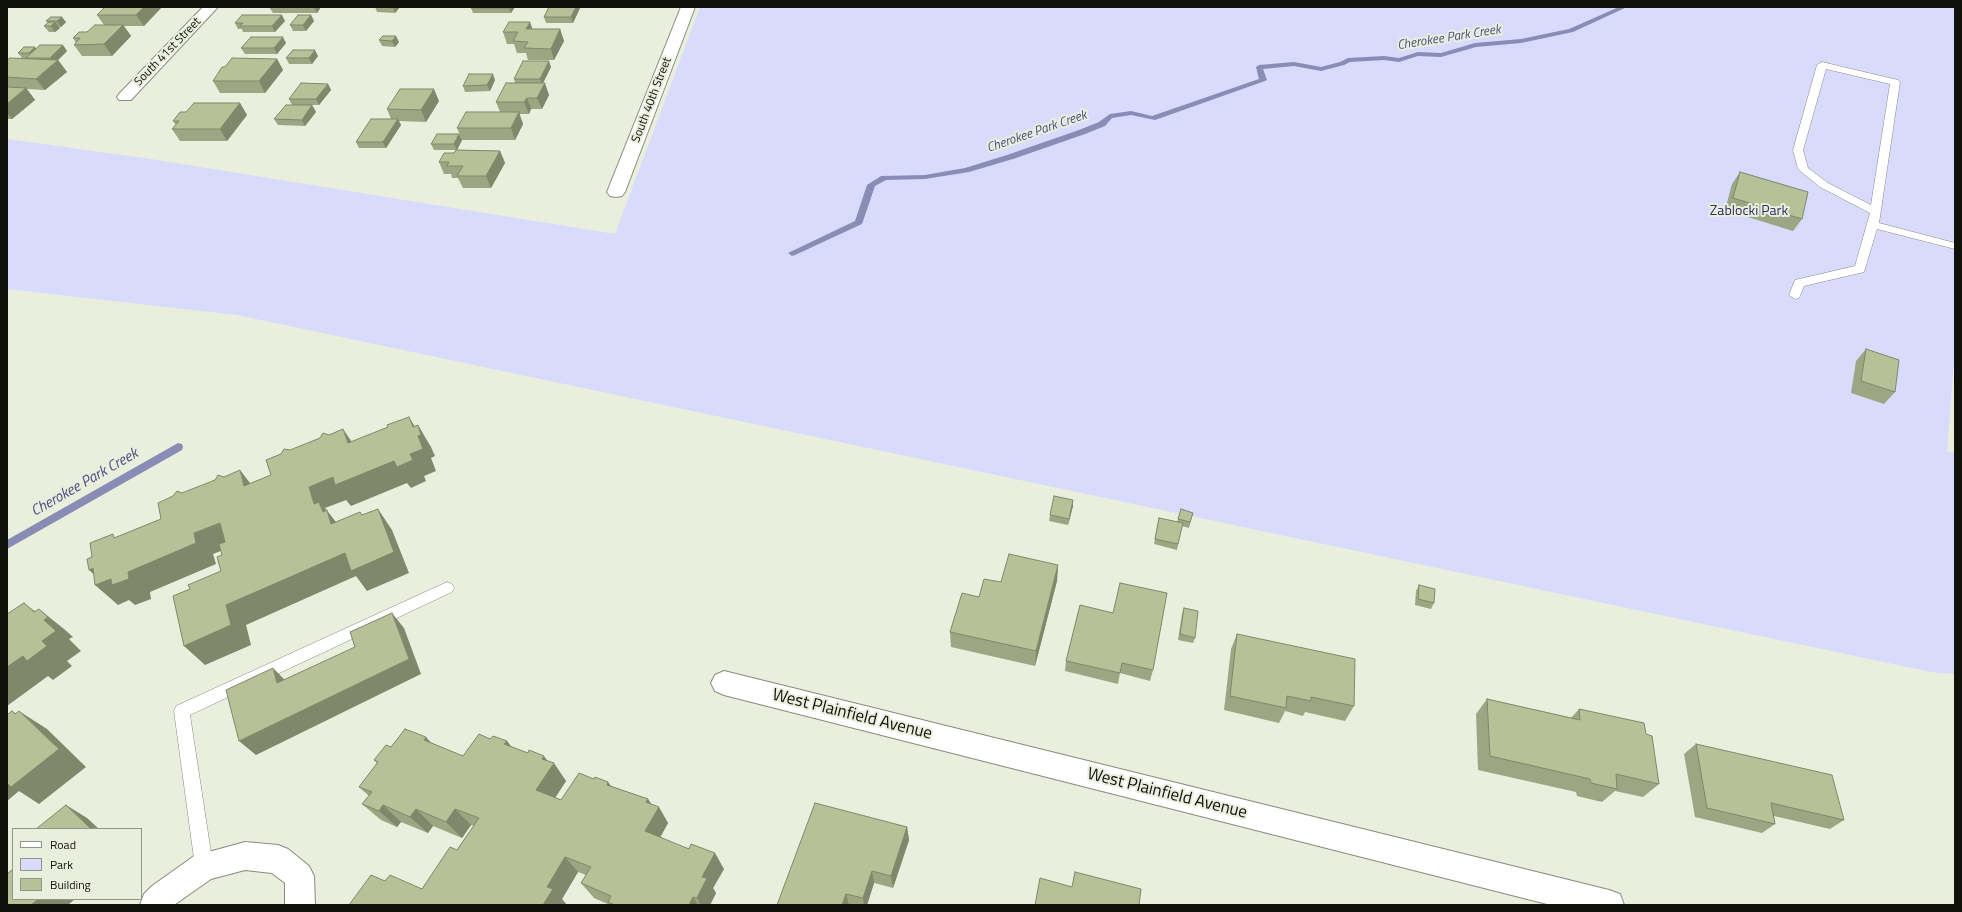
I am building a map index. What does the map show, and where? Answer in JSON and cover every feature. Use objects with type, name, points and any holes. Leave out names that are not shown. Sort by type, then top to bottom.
[{"type":"street","name":"South 41st Street","points":[[125,97],[211,7]]},
{"type":"street","name":"South 40th Street","points":[[616,192],[688,7]]},
{"type":"street","name":"West Plainfield Avenue","points":[[724,683],[1609,905]]},
{"type":"street","points":[[155,905],[162,896],[204,866],[245,856],[278,858],[299,876],[300,905]]},
{"type":"lane","points":[[1795,295],[1799,283],[1860,269],[1872,225],[1895,82],[1822,65],[1798,150],[1804,169],[1824,185],[1874,211]]},
{"type":"lane","points":[[1872,225],[1955,246]]},
{"type":"lane","points":[[204,866],[182,711],[447,588]]},
{"type":"green space","name":"Zablocki Park","points":[[700,7],[1955,7],[1955,347],[1947,452],[1955,453],[1955,674],[1931,672],[237,315],[7,289],[7,139],[151,159],[615,234]]},
{"type":"building","points":[[105,7],[144,7],[136,15],[97,15]]},
{"type":"building","points":[[471,7],[510,7],[471,8]]},
{"type":"building","points":[[549,7],[576,7],[571,17],[544,17]]},
{"type":"building","points":[[242,15],[282,15],[272,26],[240,26],[243,23],[235,23]]},
{"type":"building","points":[[298,15],[311,15],[303,25],[290,25]]},
{"type":"building","points":[[51,17],[62,17],[57,21],[46,21]]},
{"type":"building","points":[[49,22],[55,22],[51,26],[44,26]]},
{"type":"building","points":[[509,22],[530,22],[526,29],[560,29],[551,49],[524,48],[528,42],[513,41],[518,32],[503,32]]},
{"type":"building","points":[[95,25],[123,25],[104,44],[74,45],[80,38],[73,38],[79,32],[87,32]]},
{"type":"building","points":[[383,36],[396,36],[392,41],[379,40]]},
{"type":"building","points":[[251,37],[283,37],[274,48],[241,48]]},
{"type":"building","points":[[40,45],[63,45],[50,58],[26,58]]},
{"type":"building","points":[[24,47],[35,47],[29,53],[18,53]]},
{"type":"building","points":[[293,50],[315,50],[309,58],[286,58]]},
{"type":"building","points":[[10,58],[58,60],[36,79],[7,77],[7,60]]},
{"type":"building","points":[[232,58],[277,59],[259,81],[213,81],[222,67],[225,67]]},
{"type":"building","points":[[523,61],[549,61],[540,79],[514,79]]},
{"type":"building","points":[[469,74],[493,74],[487,85],[463,86]]},
{"type":"building","points":[[301,83],[328,84],[316,99],[289,99]]},
{"type":"building","points":[[506,83],[545,83],[537,98],[527,98],[524,102],[496,102]]},
{"type":"building","points":[[7,87],[26,88],[7,104]]},
{"type":"building","points":[[400,89],[434,89],[421,110],[387,109]]},
{"type":"building","points":[[194,103],[240,103],[220,129],[172,129],[179,121],[173,121],[180,112],[186,112]]},
{"type":"building","points":[[286,105],[312,105],[302,120],[274,119]]},
{"type":"building","points":[[466,112],[519,112],[511,128],[457,128]]},
{"type":"building","points":[[371,119],[398,119],[383,142],[356,142]]},
{"type":"building","points":[[437,134],[459,134],[454,144],[431,144]]},
{"type":"building","points":[[456,150],[500,151],[486,176],[457,176],[463,166],[447,166],[449,162],[439,162],[444,153],[454,153]]},
{"type":"building","points":[[1740,172],[1808,192],[1802,219],[1733,198]]},
{"type":"building","points":[[1866,349],[1899,360],[1895,392],[1861,381]]},
{"type":"building","points":[[409,417],[413,427],[418,425],[421,435],[418,436],[423,449],[410,454],[413,460],[397,467],[394,461],[335,485],[333,477],[309,487],[314,504],[319,502],[323,512],[327,510],[331,524],[360,512],[362,515],[378,509],[394,552],[351,571],[345,553],[226,605],[231,625],[184,646],[173,596],[190,589],[188,585],[221,571],[217,557],[222,555],[219,544],[225,542],[220,523],[194,533],[196,543],[128,572],[129,579],[112,585],[111,579],[95,585],[93,568],[89,570],[87,559],[92,557],[90,543],[113,534],[114,538],[161,519],[158,503],[173,496],[177,491],[182,493],[215,480],[218,475],[224,477],[240,470],[244,486],[271,475],[266,460],[281,454],[284,449],[290,450],[320,438],[323,433],[329,435],[343,429],[348,443],[388,427],[387,425]]},
{"type":"building","points":[[1054,496],[1073,500],[1069,519],[1050,515]]},
{"type":"building","points":[[1181,509],[1193,513],[1190,522],[1178,519]]},
{"type":"building","points":[[1159,518],[1183,523],[1178,544],[1155,539]]},
{"type":"building","points":[[1009,554],[1058,565],[1036,651],[950,632],[962,593],[979,597],[984,579],[1001,582]]},
{"type":"building","points":[[1120,583],[1167,593],[1153,670],[1122,663],[1120,673],[1066,661],[1080,605],[1113,613]]},
{"type":"building","points":[[1419,585],[1435,589],[1434,603],[1418,599]]},
{"type":"building","points":[[24,603],[34,612],[39,609],[48,617],[44,620],[56,631],[42,641],[47,646],[27,661],[23,656],[7,667],[7,614]]},
{"type":"building","points":[[1184,608],[1198,611],[1195,638],[1180,634]]},
{"type":"building","points":[[392,613],[409,659],[239,741],[226,690],[273,668],[277,683],[355,647],[350,632]]},
{"type":"building","points":[[1237,634],[1355,659],[1354,706],[1311,697],[1311,701],[1287,696],[1286,708],[1230,696]]},
{"type":"building","points":[[1487,699],[1580,720],[1579,709],[1644,723],[1646,734],[1652,736],[1659,784],[1616,774],[1617,789],[1591,783],[1590,779],[1490,756]]},
{"type":"building","points":[[12,711],[15,714],[19,711],[59,749],[11,787],[7,783],[7,715]]},
{"type":"building","points":[[405,729],[426,737],[424,740],[463,756],[479,734],[490,739],[493,736],[507,741],[504,744],[528,753],[529,750],[544,756],[542,759],[554,763],[536,790],[561,800],[579,773],[594,779],[595,777],[608,782],[607,785],[648,799],[646,802],[659,807],[645,831],[689,849],[691,844],[715,853],[702,877],[707,878],[697,898],[693,897],[689,905],[615,905],[608,902],[611,896],[581,883],[591,867],[565,857],[547,887],[553,889],[543,905],[349,905],[371,875],[385,881],[390,875],[422,889],[450,847],[457,850],[479,818],[455,809],[446,822],[416,809],[410,817],[383,805],[379,811],[362,804],[372,792],[359,787],[378,762],[374,760],[386,745],[391,747]]},
{"type":"building","points":[[1696,744],[1832,775],[1844,820],[1771,803],[1775,824],[1707,808]]},
{"type":"building","points":[[815,803],[907,827],[891,876],[872,871],[863,898],[846,894],[842,905],[777,905]]},
{"type":"building","points":[[66,805],[90,828],[37,828]]},
{"type":"building","points":[[12,870],[12,900],[37,900],[31,905],[7,905],[7,874]]},
{"type":"building","points":[[1075,872],[1141,889],[1139,905],[1035,905],[1040,878],[1072,887]]},
{"type":"waterway","name":"Cherokee Park Creek","points":[[792,253],[859,222],[871,185],[884,178],[925,177],[966,170],[1010,157],[1082,132],[1102,124],[1110,116],[1131,113],[1152,118],[1263,80],[1259,67],[1294,64],[1321,69],[1342,64],[1348,60],[1384,58],[1399,60],[1418,54],[1441,55],[1475,45],[1521,41],[1571,31],[1624,7]]},
{"type":"waterway","name":"Cherokee Park Creek","points":[[7,545],[178,447]]}]
